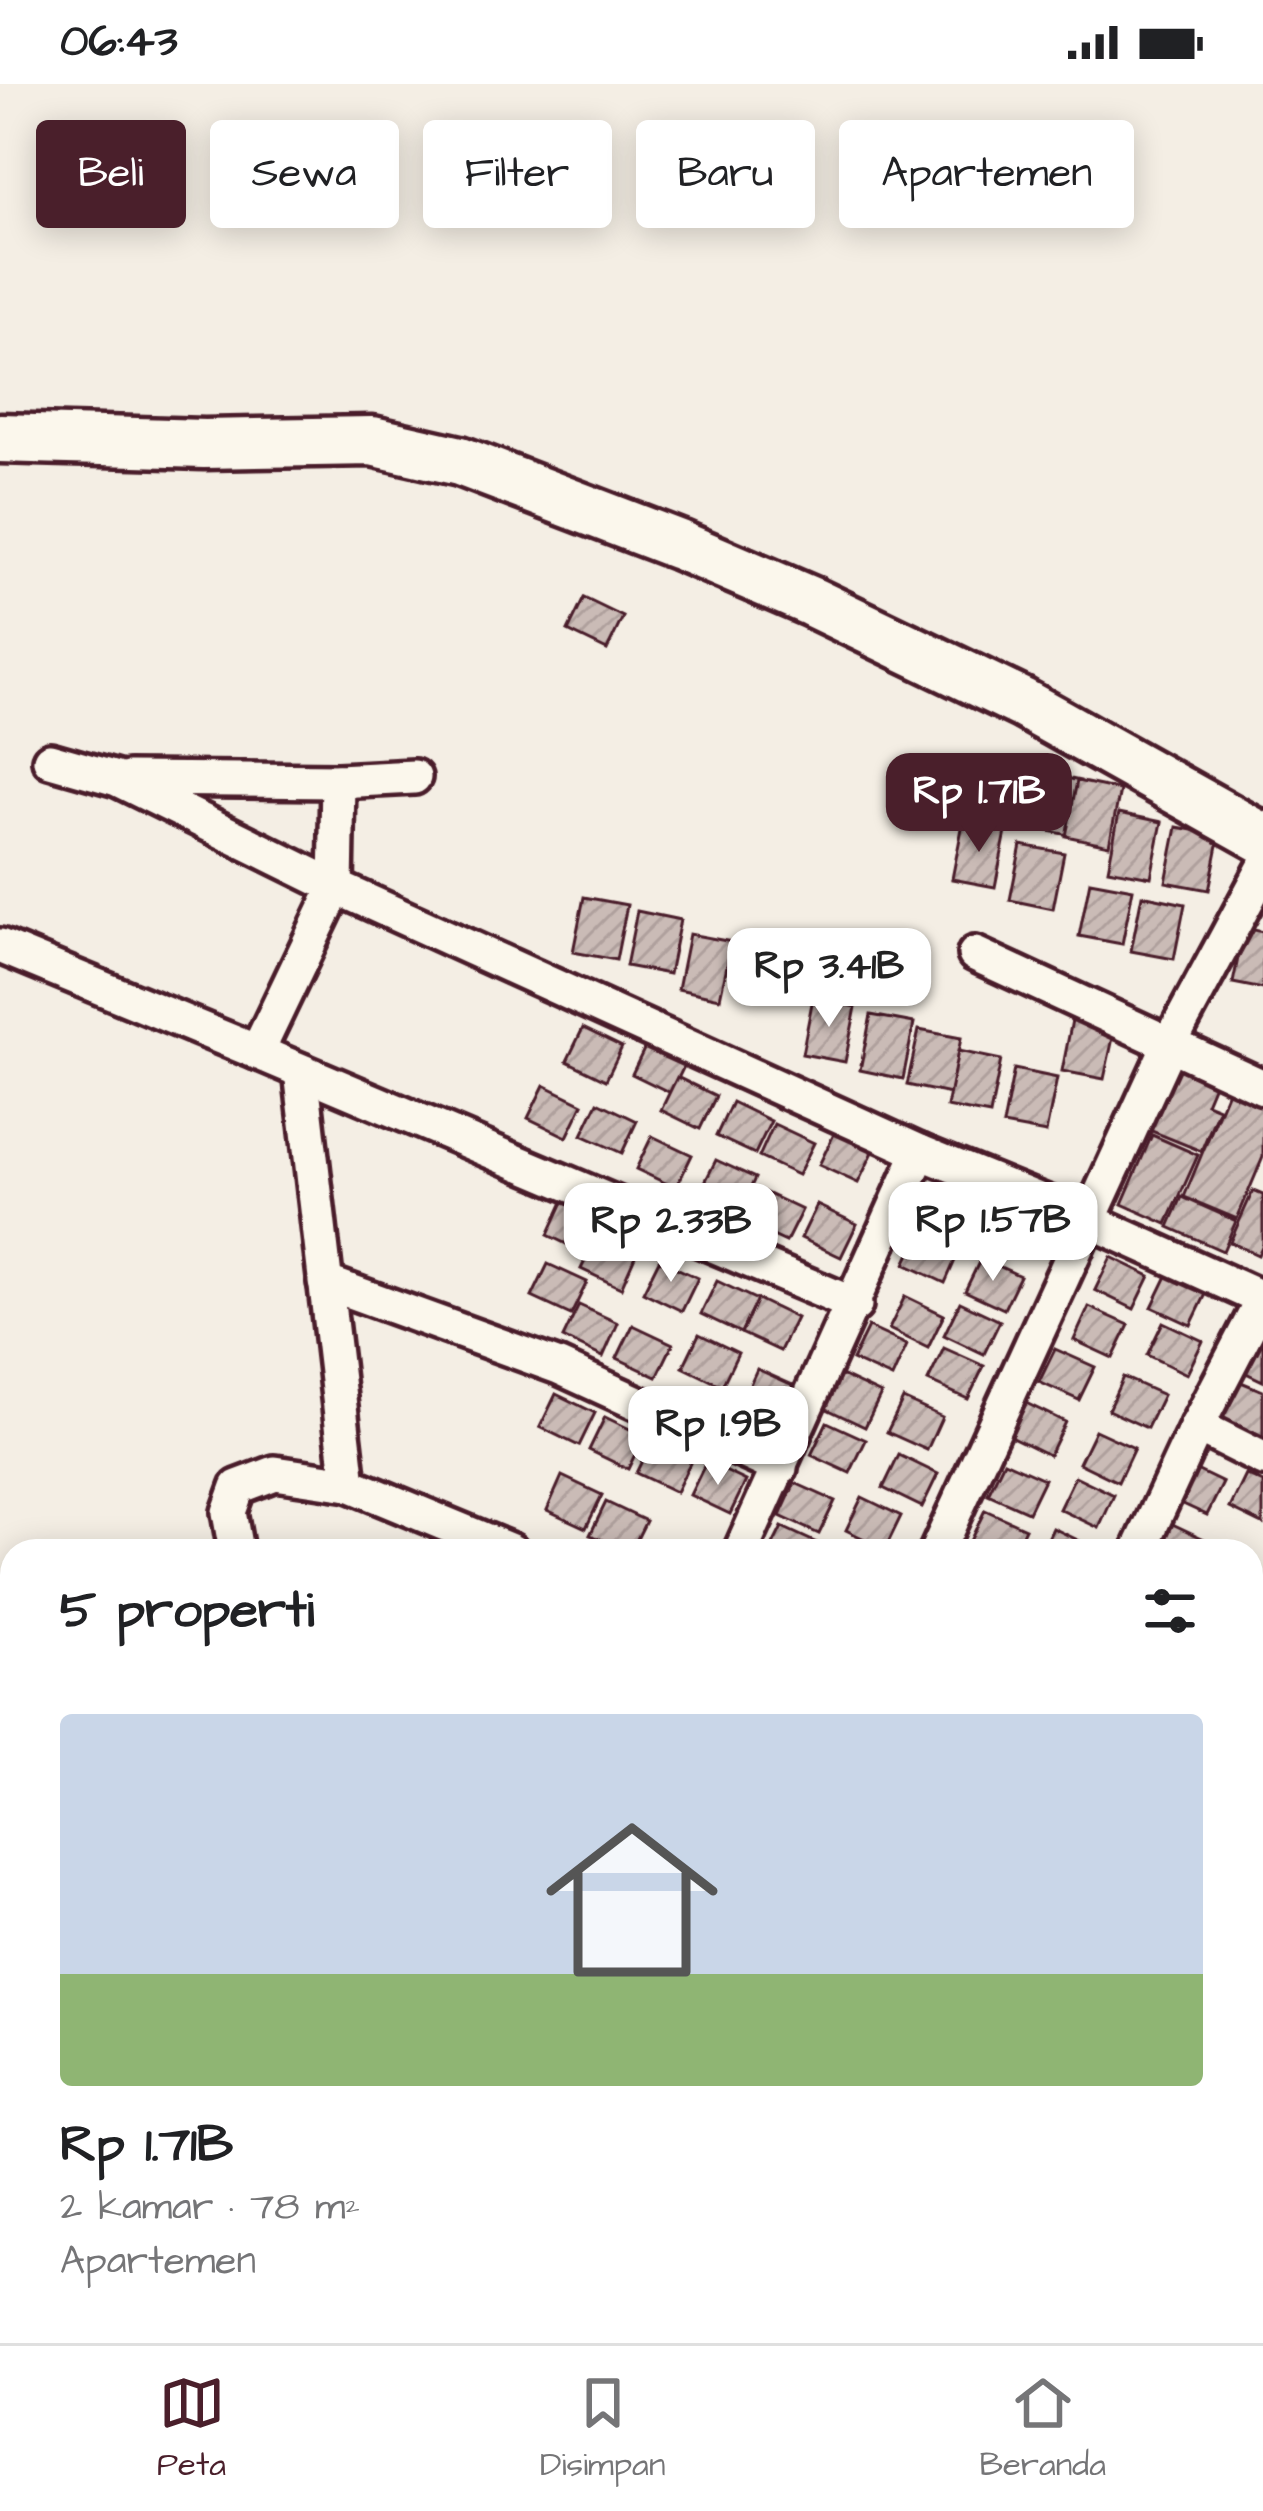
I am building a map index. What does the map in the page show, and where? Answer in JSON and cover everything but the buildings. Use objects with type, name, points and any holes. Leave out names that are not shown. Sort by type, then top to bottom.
[{"type":"street","points":[[0,438],[204,444],[372,441],[460,461],[660,537],[812,602],[1022,703],[1263,838]]},
{"type":"street","points":[[50,760],[117,779],[336,887],[920,1152],[1088,1220],[1263,1299],[1145,1539]]},
{"type":"street","points":[[117,779],[414,777]]},
{"type":"street","points":[[257,1052],[336,887],[338,781]]},
{"type":"street","points":[[942,1539],[1170,1042],[1263,870]]},
{"type":"street","points":[[0,946],[855,1305]]},
{"type":"street","points":[[975,954],[1263,1087]]},
{"type":"street","points":[[301,1071],[350,1484]]},
{"type":"street","points":[[747,1539],[920,1152]]},
{"type":"street","points":[[325,1282],[559,1367],[780,1468]]},
{"type":"street","points":[[1197,1426],[1263,1459]]},
{"type":"street","points":[[234,1539],[229,1512],[238,1487],[275,1473],[350,1484],[482,1539]]}]
